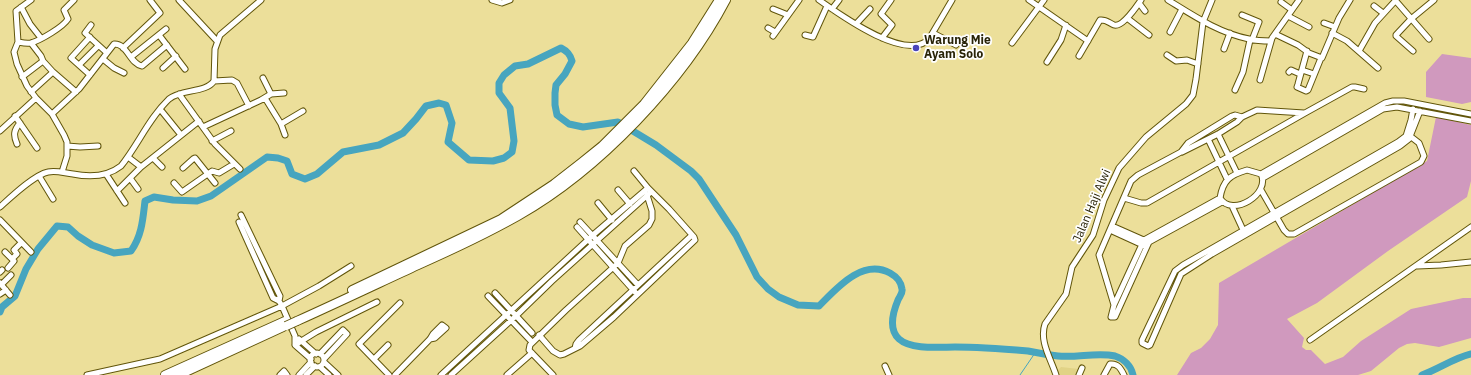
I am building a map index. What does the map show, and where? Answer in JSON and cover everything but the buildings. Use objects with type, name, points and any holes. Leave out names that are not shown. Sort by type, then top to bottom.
[{"type":"highway","points":[[646,106],[688,49],[719,0]]},
{"type":"highway","points":[[179,375],[296,319],[478,238],[519,215],[562,187],[646,106],[664,91],[700,44],[726,0]]},
{"type":"highway","points":[[165,375],[286,324]]},
{"type":"street","points":[[31,0],[17,9],[16,12],[18,42],[14,53],[16,64],[31,92],[52,114],[64,135],[67,146],[67,156],[62,172]]},
{"type":"street","points":[[18,42],[31,43],[66,22],[68,17],[64,10],[74,0]]},
{"type":"street","points":[[123,48],[160,14],[150,0]]},
{"type":"street","points":[[0,207],[39,176],[49,171],[85,175],[106,174],[116,170],[128,157],[160,109],[170,99],[179,94],[212,84],[214,78],[214,63],[217,41],[225,30],[261,0]]},
{"type":"street","points":[[492,0],[502,3],[510,0]]},
{"type":"street","points":[[768,28],[774,34],[799,0]]},
{"type":"street","points":[[819,0],[856,24],[882,38],[896,43],[918,45],[927,42],[952,0]]},
{"type":"street","points":[[805,35],[813,36],[830,8],[839,0]]},
{"type":"street","points":[[882,38],[892,25],[881,14],[891,0]]},
{"type":"street","points":[[1029,0],[1088,41]]},
{"type":"street","points":[[1012,43],[1044,0]]},
{"type":"street","points":[[1168,0],[1203,22],[1230,33],[1251,40],[1271,41]]},
{"type":"street","name":"Jalan Haji Alwi","points":[[1056,375],[1045,346],[1043,333],[1045,324],[1066,294],[1072,268],[1093,235],[1104,200],[1119,168],[1149,134],[1189,101],[1194,93],[1203,22],[1212,0]]},
{"type":"street","points":[[1260,80],[1271,41],[1299,0]]},
{"type":"street","points":[[1307,51],[1297,87],[1306,91],[1321,58],[1323,57],[1342,12],[1350,0]]},
{"type":"street","points":[[1359,51],[1375,23],[1395,0],[1429,39]]},
{"type":"street","points":[[1413,51],[1396,36],[1411,19],[1434,0]]},
{"type":"street","points":[[1079,56],[1100,20],[1117,26],[1127,18],[1140,1],[1145,11]]},
{"type":"street","points":[[181,2],[217,41]]},
{"type":"street","points":[[1281,2],[1292,10]]},
{"type":"street","points":[[1374,6],[1383,13]]},
{"type":"street","points":[[21,7],[30,24],[41,38]]},
{"type":"street","points":[[773,8],[788,15]]},
{"type":"street","points":[[1170,32],[1182,8]]},
{"type":"street","points":[[856,24],[870,9]]},
{"type":"street","points":[[1235,90],[1243,72],[1251,40],[1258,22],[1242,15]]},
{"type":"street","points":[[1288,16],[1309,27]]},
{"type":"street","points":[[1127,18],[1149,35]]},
{"type":"street","points":[[1324,23],[1335,27]]},
{"type":"street","points":[[91,25],[84,32],[107,53]]},
{"type":"street","points":[[1047,62],[1062,40],[1066,25]]},
{"type":"street","points":[[131,57],[166,29]]},
{"type":"street","points":[[933,33],[956,46]]},
{"type":"street","points":[[1224,49],[1230,33]]},
{"type":"street","points":[[1332,33],[1347,41],[1378,68]]},
{"type":"street","points":[[1275,34],[1321,58]]},
{"type":"street","points":[[159,35],[185,69]]},
{"type":"street","points":[[90,37],[72,57],[79,66],[90,75]]},
{"type":"street","points":[[31,43],[43,61],[53,72],[76,92]]},
{"type":"street","points":[[52,114],[76,92],[115,44],[123,48],[137,64],[142,66],[167,45]]},
{"type":"street","points":[[79,66],[97,47]]},
{"type":"street","points":[[1167,55],[1176,60],[1187,60],[1198,64]]},
{"type":"street","points":[[163,68],[176,56]]},
{"type":"street","points":[[103,59],[114,68],[124,73]]},
{"type":"street","points":[[22,77],[43,61]]},
{"type":"street","points":[[1289,72],[1291,70],[1314,74]]},
{"type":"street","points":[[31,92],[53,72]]},
{"type":"street","points":[[214,78],[237,82],[249,106]]},
{"type":"street","points":[[263,78],[271,94]]},
{"type":"street","points":[[1124,198],[1147,203],[1352,87],[1364,89]]},
{"type":"street","points":[[203,127],[271,94],[284,93]]},
{"type":"street","points":[[179,94],[212,141],[240,169]]},
{"type":"street","points":[[0,131],[36,98]]},
{"type":"street","points":[[265,98],[281,124],[285,135]]},
{"type":"street","points":[[1262,176],[1321,141],[1382,107],[1393,101],[1404,101],[1470,114],[1469,120],[1413,109],[1382,107]]},
{"type":"street","points":[[160,109],[181,135]]},
{"type":"street","points":[[1399,144],[1406,136],[1413,109]]},
{"type":"street","points":[[1114,306],[1099,256],[1133,178],[1218,134],[1242,117],[1257,110],[1305,113]]},
{"type":"street","points":[[281,124],[303,111]]},
{"type":"street","points":[[1245,233],[1202,254],[1175,271],[1142,340],[1143,344],[1148,346],[1150,345],[1181,274],[1275,215],[1408,139],[1420,111]]},
{"type":"street","points":[[1181,152],[1188,143],[1232,116],[1235,115],[1242,117]]},
{"type":"street","points":[[15,116],[37,148]]},
{"type":"street","points":[[117,191],[141,168],[198,121]]},
{"type":"street","points":[[17,144],[14,134],[20,123]]},
{"type":"street","points":[[212,141],[231,131]]},
{"type":"street","points":[[1218,134],[1237,173]]},
{"type":"street","points":[[1262,176],[1261,190],[1286,233],[1290,235],[1294,234],[1421,162],[1424,156],[1419,143],[1410,136]]},
{"type":"street","points":[[1208,139],[1227,179]]},
{"type":"street","points":[[67,146],[80,148],[98,146]]},
{"type":"street","points":[[128,157],[141,168]]},
{"type":"street","points":[[153,158],[162,167]]},
{"type":"street","points":[[183,168],[195,158],[215,183]]},
{"type":"street","points":[[174,183],[182,192],[208,173],[212,171],[218,174],[234,164]]},
{"type":"street","points":[[1221,200],[1223,185],[1227,179],[1237,173],[1247,170],[1262,176]]},
{"type":"street","points":[[539,335],[553,351],[560,355],[580,346],[695,240],[692,234],[649,192],[634,171]]},
{"type":"street","points":[[106,174],[125,203]]},
{"type":"street","points":[[39,176],[53,199]]},
{"type":"street","points":[[130,178],[138,189]]},
{"type":"street","points":[[618,190],[630,204]]},
{"type":"street","points":[[1232,206],[1250,200],[1261,190]]},
{"type":"street","points":[[451,375],[512,310],[630,204],[649,192]]},
{"type":"street","points":[[441,375],[492,333],[517,315],[649,192]]},
{"type":"street","points":[[552,374],[532,353],[529,348],[532,342],[618,263],[625,246],[652,219],[649,192]]},
{"type":"street","points":[[1221,200],[1232,206],[1245,233]]},
{"type":"street","points":[[1131,274],[1114,306],[1112,318],[1114,317],[1145,243],[1221,200]]},
{"type":"street","points":[[598,203],[612,220]]},
{"type":"street","points":[[241,215],[259,258],[273,298],[280,304],[295,336],[295,345],[329,375]]},
{"type":"street","points":[[0,220],[31,252]]},
{"type":"street","points":[[239,222],[259,258]]},
{"type":"street","points":[[580,222],[638,285]]},
{"type":"street","points":[[577,227],[637,294]]},
{"type":"street","points":[[1310,340],[1471,227]]},
{"type":"street","points":[[1111,228],[1145,243]]},
{"type":"street","points":[[575,348],[576,344],[580,340],[692,234]]},
{"type":"street","points":[[12,259],[17,254],[14,249],[21,243]]},
{"type":"street","points":[[5,252],[14,262],[8,268]]},
{"type":"street","points":[[1417,266],[1441,266],[1471,262]]},
{"type":"street","points":[[87,375],[160,359],[320,286],[351,266]]},
{"type":"street","points":[[1175,271],[1181,274]]},
{"type":"street","points":[[10,295],[0,284],[11,275]]},
{"type":"street","points":[[0,294],[6,290]]},
{"type":"street","points":[[1111,294],[1121,291]]},
{"type":"street","points":[[496,293],[532,333]]},
{"type":"street","points":[[488,296],[532,342]]},
{"type":"street","points":[[295,345],[301,340],[377,302]]},
{"type":"street","points":[[400,303],[359,344],[392,375],[430,339]]},
{"type":"street","points":[[299,375],[321,357],[342,330],[338,321]]},
{"type":"street","points":[[295,336],[321,357],[338,375]]},
{"type":"street","points":[[374,359],[388,345]]},
{"type":"street","points":[[507,375],[532,353]]},
{"type":"street","points":[[306,375],[314,363],[321,357]]},
{"type":"street","points":[[1104,375],[1110,364],[1120,367],[1124,375]]},
{"type":"street","points":[[885,366],[889,375]]},
{"type":"street","points":[[1079,375],[1082,368]]},
{"type":"street","points":[[280,375],[284,371],[287,375]]},
{"type":"shaded area","points":[[1442,54],[1471,58],[1471,102],[1462,104],[1426,97],[1426,72]]},
{"type":"shaded area","points":[[1436,117],[1471,125],[1471,181],[1467,197],[1388,251],[1317,303],[1287,319],[1304,338],[1302,347],[1306,350],[1311,350],[1325,364],[1343,357],[1361,341],[1411,309],[1463,298],[1471,298],[1471,338],[1439,347],[1415,343],[1407,344],[1399,348],[1371,371],[1358,375],[1177,375],[1191,353],[1201,348],[1210,339],[1218,325],[1219,283],[1427,161]]},
{"type":"shaded area","points":[[1061,367],[1079,369],[1076,375],[1059,375],[1057,371]]},
{"type":"waterway","points":[[0,312],[2,307],[15,296],[26,269],[38,249],[57,226],[68,227],[92,245],[114,253],[131,251],[140,233],[145,201],[154,197],[173,200],[197,201],[211,196],[267,157],[287,161],[292,174],[305,179],[317,174],[343,152],[379,145],[403,133],[426,106],[439,103],[446,105],[452,123],[448,142],[469,160],[493,161],[504,158],[512,152],[514,141],[510,108],[499,93],[499,83],[504,75],[515,66],[528,64],[561,48],[568,53],[572,61],[565,74],[556,85],[555,105],[557,115],[569,124],[583,127],[618,122],[656,145],[691,171],[699,179],[736,235],[757,277],[768,289],[779,297],[798,305],[819,306],[850,278],[869,269],[880,269],[890,273],[901,284],[902,292],[894,310],[892,320],[896,335],[904,343],[926,347],[964,347],[1028,351],[1058,356],[1108,355],[1118,357],[1124,361],[1131,369],[1133,375]]},
{"type":"waterway","points":[[1020,375],[1035,353]]},
{"type":"waterway","points":[[1422,375],[1471,354]]},
{"type":"place","name":"Warung Mie Ayam Solo","points":[[916,48]]}]
